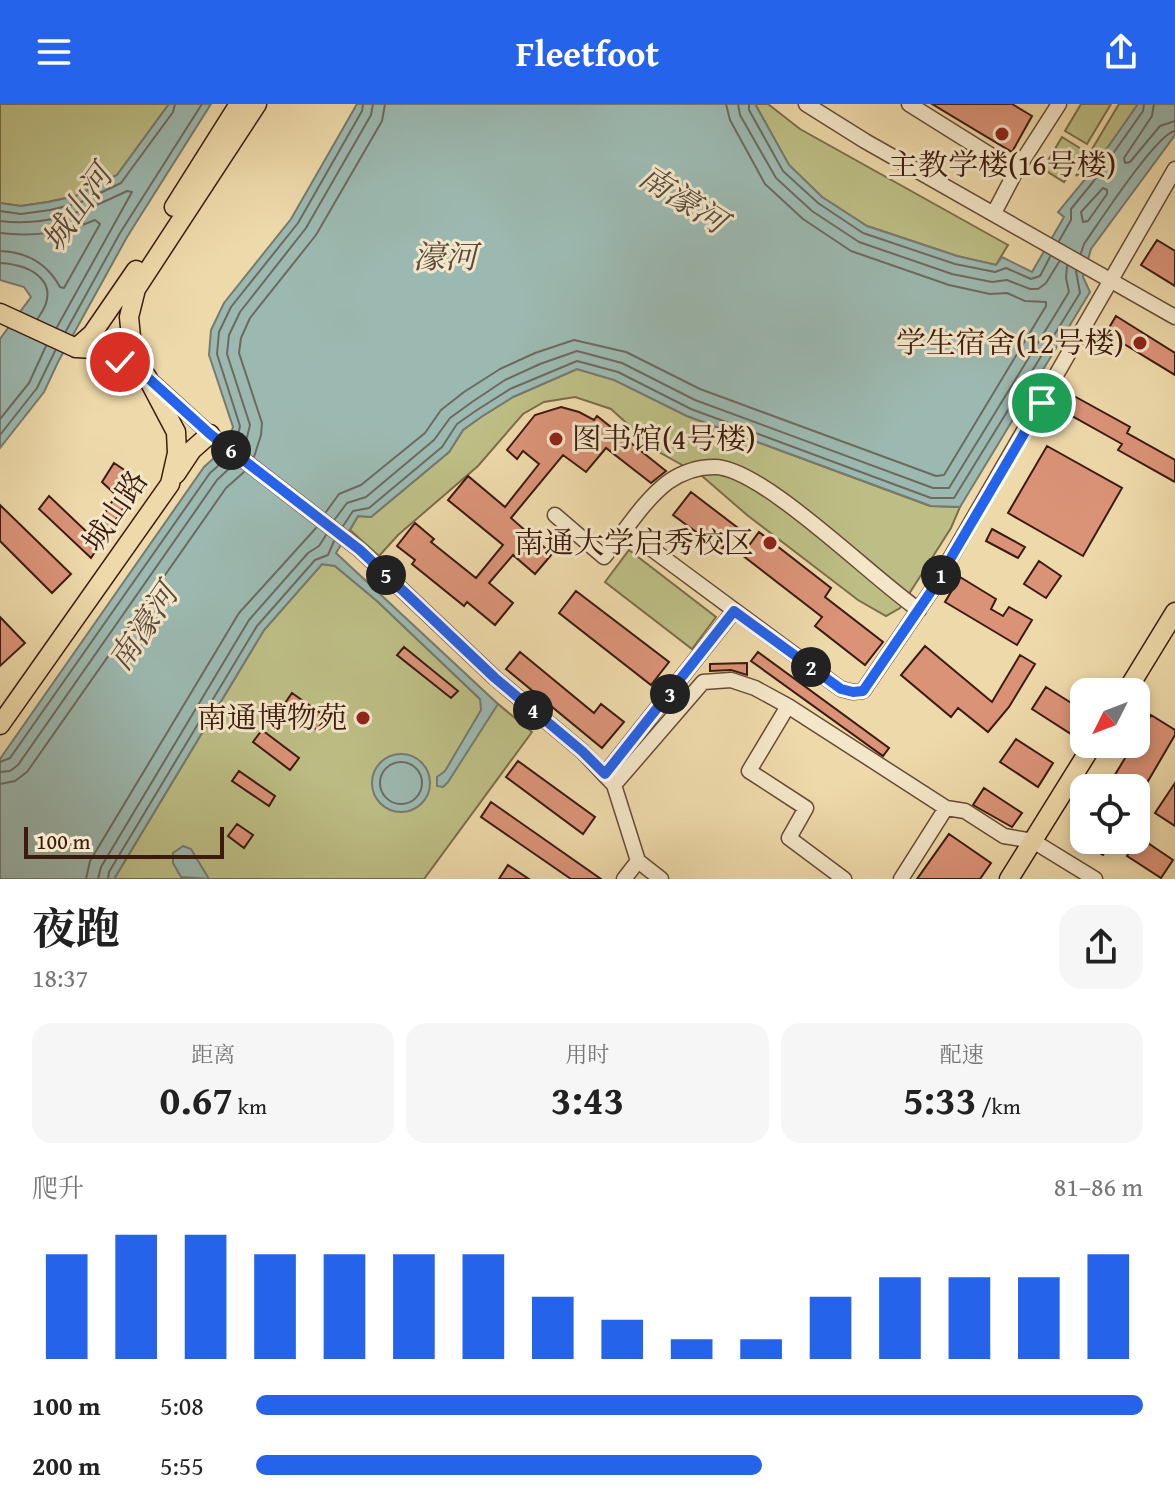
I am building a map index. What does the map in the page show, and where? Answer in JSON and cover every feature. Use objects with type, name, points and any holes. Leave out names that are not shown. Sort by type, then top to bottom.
[{"type":"main road","points":[[73,347],[92,334],[128,282],[239,104]]},
{"type":"main road","name":"城山路","points":[[0,725],[170,484],[177,453],[176,432],[133,357],[129,317],[136,289],[257,104]]},
{"type":"main road","points":[[6,316],[73,347],[94,349],[147,377]]},
{"type":"main road","points":[[170,484],[183,461],[215,438]]},
{"type":"main road","points":[[1135,678],[1175,612]]},
{"type":"main road","points":[[1009,879],[1084,758]]},
{"type":"street","points":[[806,104],[1175,317]]},
{"type":"street","points":[[909,104],[1016,171]]},
{"type":"street","points":[[994,213],[1016,171],[1059,104]]},
{"type":"street","points":[[626,530],[841,689],[863,691],[919,610],[1106,276],[1175,169]]},
{"type":"street","points":[[147,377],[215,438],[360,550],[495,678],[582,751],[609,779],[638,861],[661,879]]},
{"type":"street","points":[[555,515],[604,557],[667,483],[688,471],[715,466],[737,472],[766,488],[919,610]]},
{"type":"street","points":[[609,779],[734,611]]},
{"type":"street","points":[[609,779],[703,682],[731,680],[755,688],[788,706],[946,808],[965,811],[1004,836],[1033,841],[1095,879]]},
{"type":"street","points":[[788,706],[749,771],[806,808],[789,838],[844,879]]},
{"type":"street","points":[[901,879],[946,808]]},
{"type":"street","points":[[624,879],[638,861]]},
{"type":"green space","points":[[0,104],[169,104],[117,175],[76,196],[21,206],[0,203]]},
{"type":"green space","points":[[755,104],[768,104],[800,129],[1008,245],[996,265],[957,256],[867,226],[822,197],[789,165]]},
{"type":"green space","points":[[1081,104],[1111,104],[1087,144],[1065,131]]},
{"type":"green space","points":[[1119,104],[1138,104],[1103,153],[1076,176]]},
{"type":"green space","points":[[1062,137],[1083,150],[1064,182],[1043,169]]},
{"type":"green space","points":[[577,369],[615,380],[687,416],[930,506],[960,507],[951,528],[900,608],[886,616],[858,600],[747,515],[702,476],[657,451],[611,409],[575,397],[544,402],[523,414],[478,466],[398,535],[379,556],[350,530],[358,516],[371,517],[449,452],[463,430],[481,417],[513,397]]},
{"type":"green space","points":[[629,550],[716,617],[692,649],[605,582]]},
{"type":"green space","name":"南通博物苑","points":[[322,564],[335,566],[377,601],[480,699],[498,704],[532,732],[424,879],[114,879],[264,630]]},
{"type":"water","name":"城山河","points":[[169,104],[211,104],[127,237],[44,392],[0,448],[0,339],[31,297],[24,287],[0,280],[0,203],[21,206],[76,196],[117,175]]},
{"type":"water","name":"濠河","points":[[357,104],[755,104],[789,165],[822,197],[867,226],[957,256],[996,265],[1002,257],[1032,272],[1064,217],[1058,212],[1087,177],[1138,104],[1175,104],[1175,135],[1091,249],[1083,277],[1090,292],[960,507],[931,506],[687,416],[614,380],[577,369],[513,397],[463,430],[449,452],[371,517],[358,516],[336,553],[498,704],[443,787],[437,786],[437,777],[445,771],[481,710],[480,699],[377,601],[335,566],[322,564],[264,630],[114,879],[0,879],[0,759],[204,467],[225,448],[233,427],[209,355],[211,330],[224,303],[291,219]]},
{"type":"water","points":[[401,754],[412,756],[421,763],[428,772],[428,794],[421,803],[412,810],[401,812],[390,810],[381,803],[374,794],[372,783],[374,772],[381,763],[390,756]]},
{"type":"water","points":[[183,846],[191,849],[209,879],[181,877],[173,863],[173,853]]},
{"type":"building","name":"主教学楼(16号楼)","points":[[932,104],[1012,104],[1032,116],[1012,152]]},
{"type":"building","points":[[1157,240],[1175,251],[1175,286],[1141,265]]},
{"type":"building","name":"学生宿舍(12号楼)","points":[[1116,316],[1175,353],[1175,375],[1106,333]]},
{"type":"building","points":[[1074,396],[1130,427],[1127,433],[1175,460],[1175,482],[1118,450],[1122,444],[1065,412]]},
{"type":"building","points":[[561,407],[594,420],[597,416],[666,471],[651,483],[606,448],[586,472],[563,455],[511,518],[552,554],[535,574],[513,555],[489,583],[513,603],[495,625],[467,602],[464,606],[412,564],[415,560],[397,546],[415,523],[434,539],[431,542],[476,578],[503,545],[448,500],[468,476],[505,507],[539,464],[523,451],[517,459],[507,450],[535,415]]},
{"type":"building","points":[[1047,446],[1122,488],[1083,556],[1008,513]]},
{"type":"building","points":[[114,463],[141,481],[91,558],[39,509],[49,496],[91,536],[116,495],[102,482]]},
{"type":"building","points":[[691,492],[738,528],[721,550],[673,515]]},
{"type":"building","points":[[0,505],[71,574],[52,593],[0,541]]},
{"type":"building","points":[[992,529],[1025,547],[1018,558],[986,541]]},
{"type":"building","points":[[759,532],[831,588],[825,597],[883,642],[865,665],[815,626],[822,617],[742,555]]},
{"type":"building","points":[[1039,561],[1061,576],[1046,598],[1024,584]]},
{"type":"building","points":[[960,577],[996,599],[991,609],[1003,616],[1009,607],[1032,620],[1017,645],[945,602]]},
{"type":"building","points":[[576,591],[669,662],[651,685],[559,613]]},
{"type":"building","points":[[0,617],[25,643],[0,666]]},
{"type":"building","points":[[925,646],[992,702],[1020,655],[1035,664],[1009,707],[988,732],[958,708],[951,717],[901,675]]},
{"type":"building","points":[[404,647],[458,691],[451,698],[397,655]]},
{"type":"building","points":[[520,652],[594,713],[601,704],[624,722],[602,748],[506,669]]},
{"type":"building","points":[[758,652],[889,748],[883,756],[751,661]]},
{"type":"building","points":[[747,663],[747,675],[731,670],[710,671],[710,664]]},
{"type":"building","points":[[1046,687],[1070,702],[1070,733],[1032,709]]},
{"type":"building","points":[[292,693],[326,717],[317,730],[283,706]]},
{"type":"building","points":[[1150,717],[1175,730],[1175,735],[1150,778],[1150,774],[1115,774],[1125,758],[1150,758]]},
{"type":"building","points":[[262,730],[299,758],[290,770],[253,742]]},
{"type":"building","points":[[1016,739],[1053,763],[1038,787],[1000,762]]},
{"type":"building","points":[[518,761],[595,817],[583,834],[506,777]]},
{"type":"building","points":[[239,771],[275,796],[269,806],[232,781]]},
{"type":"building","points":[[1175,783],[1175,826],[1155,813]]},
{"type":"building","points":[[984,788],[1022,813],[1012,827],[973,805]]},
{"type":"building","points":[[491,802],[601,879],[571,879],[481,817]]},
{"type":"building","points":[[237,824],[253,835],[244,848],[228,836]]},
{"type":"building","points":[[949,834],[991,863],[980,879],[917,879]]},
{"type":"building","points":[[1150,844],[1173,860],[1161,878],[1127,856],[1150,854]]},
{"type":"building","points":[[508,865],[529,879],[499,879]]},
{"type":"place","name":"主教学楼(16号楼)","points":[[1002,134]]},
{"type":"place","name":"学生宿舍(12号楼)","points":[[1140,343]]},
{"type":"place","name":"图书馆(4号楼)","points":[[556,439]]},
{"type":"place","name":"南通大学启秀校区","points":[[770,543]]},
{"type":"place","name":"南通博物苑","points":[[363,718]]},
{"type":"route","points":[[120,362],[147,377],[210,434],[360,550],[495,678],[605,774],[734,611],[841,689],[863,691],[932,590],[1042,403]]},
{"type":"water label","name":"南濠河","points":[[683,199]]},
{"type":"water label","name":"南濠河","points":[[143,627]]}]
